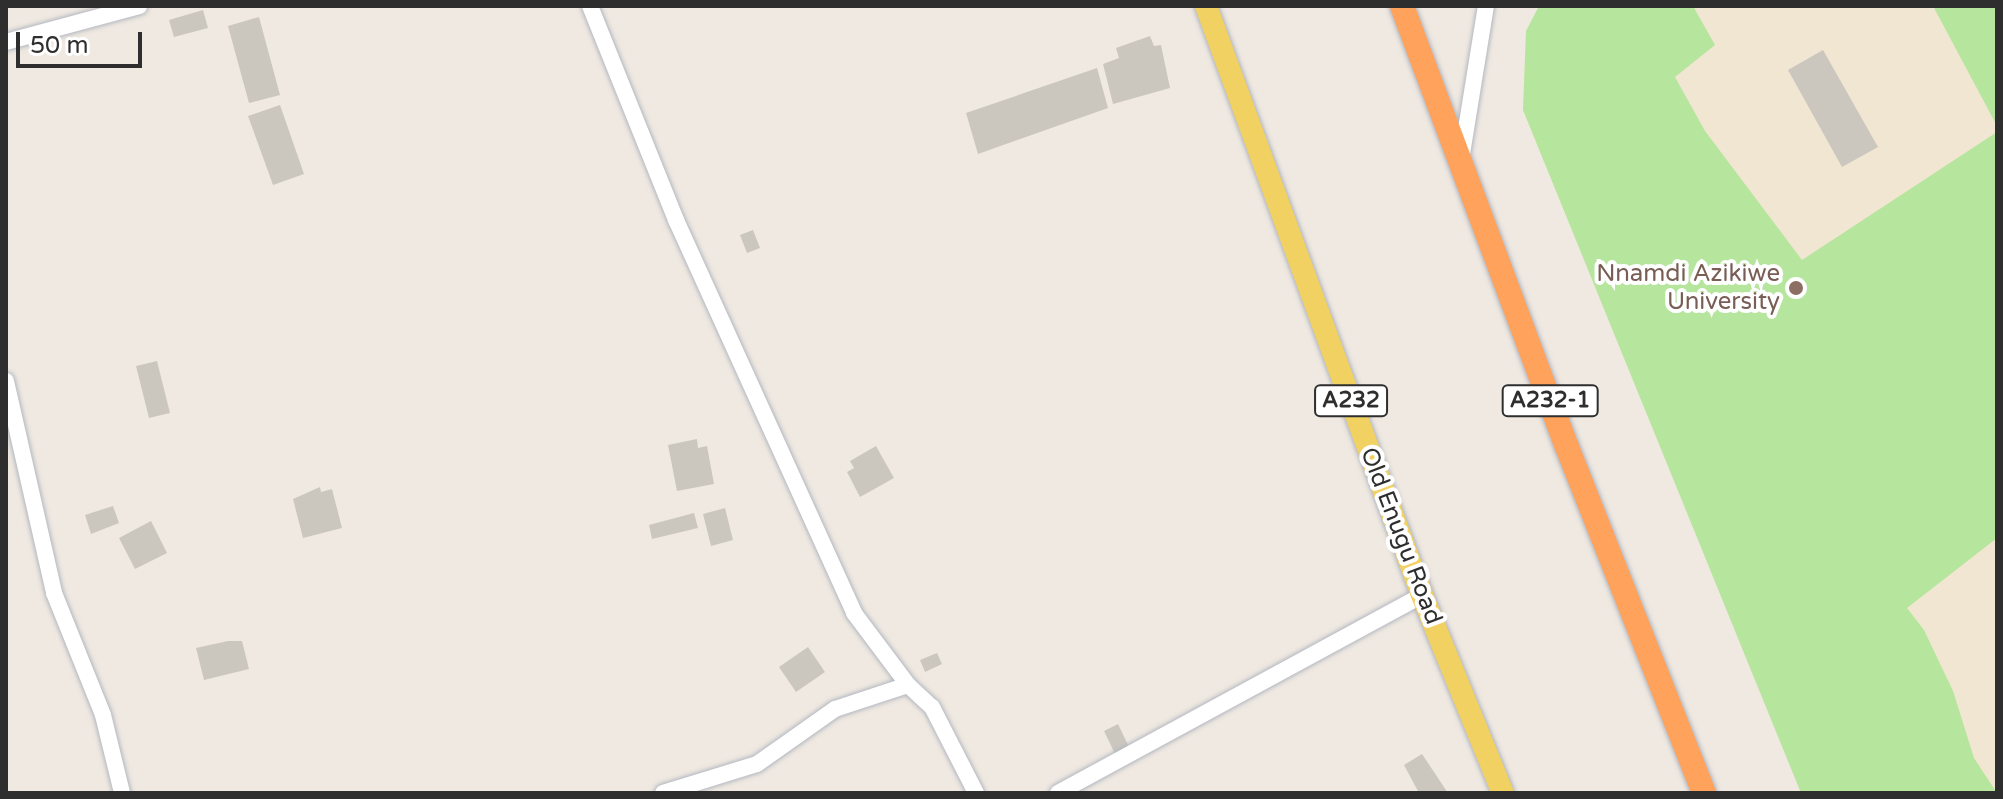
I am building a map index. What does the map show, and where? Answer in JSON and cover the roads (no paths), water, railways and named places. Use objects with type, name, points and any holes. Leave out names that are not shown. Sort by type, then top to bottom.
[{"type":"highway","name":"A232-1","points":[[1402,6],[1704,793]]},
{"type":"main road","name":"Old Enugu Road","points":[[1206,6],[1422,595],[1503,793]]},
{"type":"street","points":[[6,42],[139,6]]},
{"type":"street","points":[[590,6],[676,220],[854,613],[908,685],[932,707],[976,793]]},
{"type":"street","points":[[1461,162],[1486,6]]},
{"type":"street","points":[[6,381],[54,593],[103,715],[122,793]]},
{"type":"street","points":[[1058,793],[1422,595]]},
{"type":"street","points":[[663,793],[757,764],[835,709],[908,685]]},
{"type":"place","name":"Nnamdi Azikiwe University","points":[[1796,288]]}]
